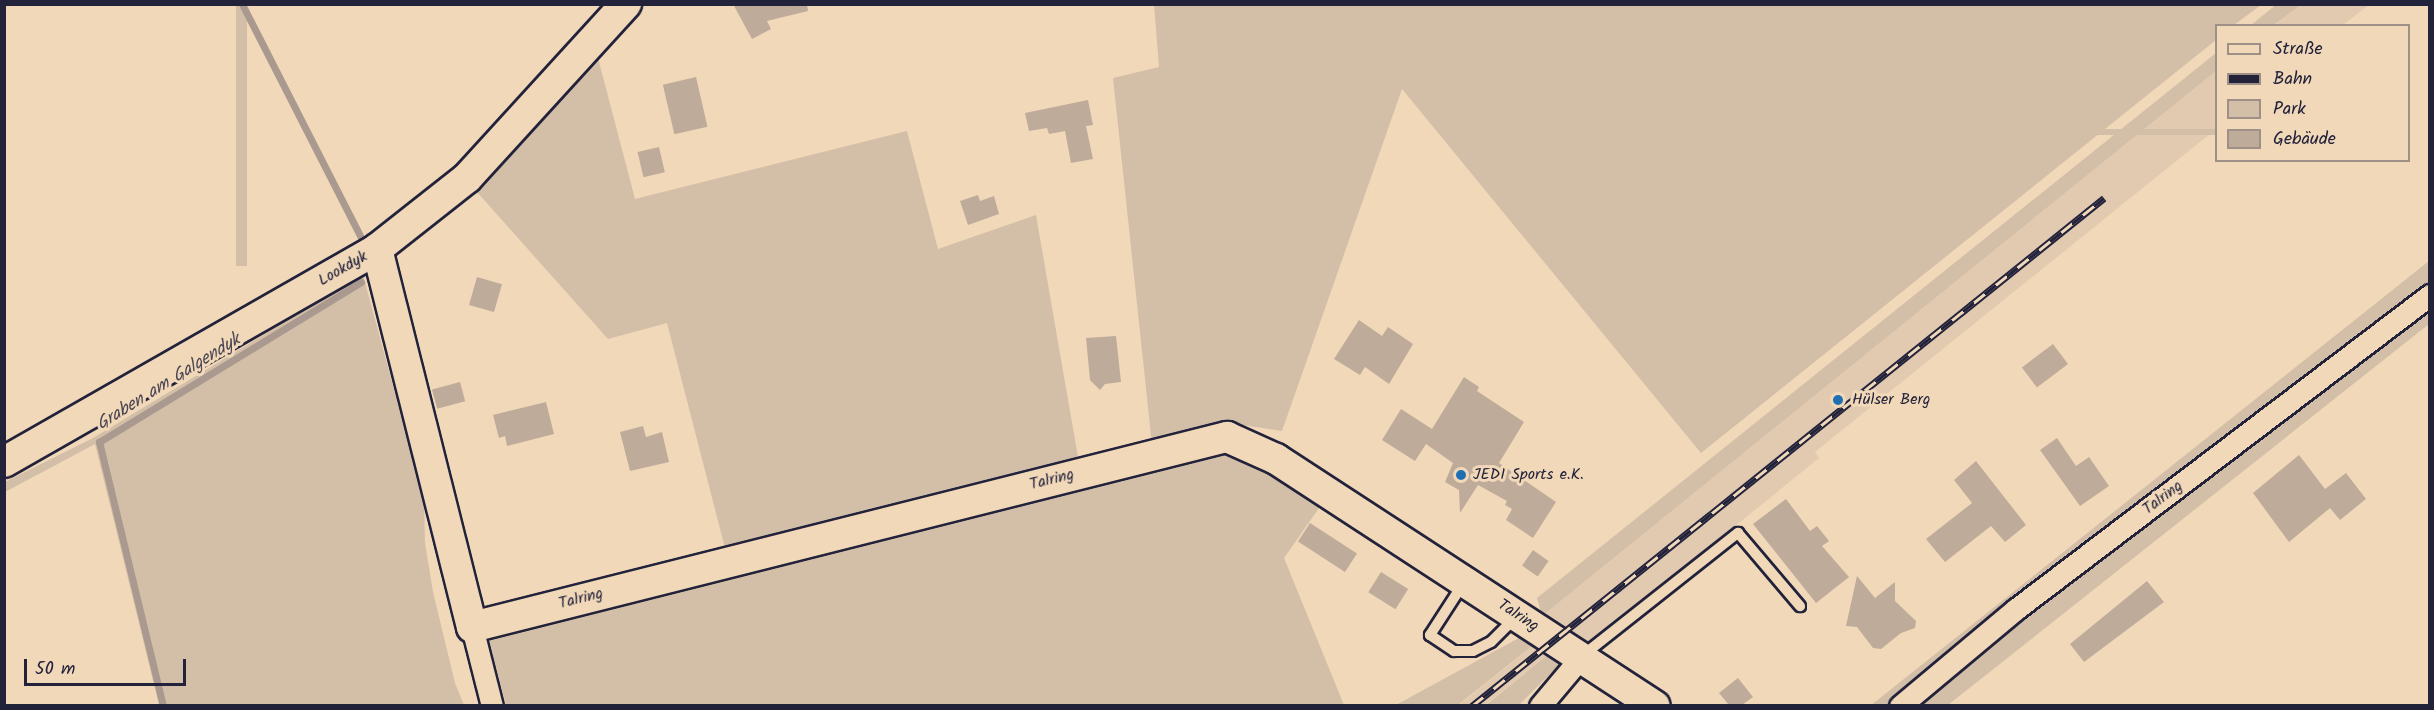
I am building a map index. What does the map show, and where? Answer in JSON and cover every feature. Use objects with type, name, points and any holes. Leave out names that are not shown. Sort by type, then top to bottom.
[{"type":"street","name":"Lookdyk","points":[[4,462],[377,249],[467,178],[626,4]]},
{"type":"street","points":[[377,249],[492,705]]},
{"type":"street","name":"Talring","points":[[1900,705],[2016,609],[2430,295]]},
{"type":"street","name":"Talring","points":[[472,627],[1227,437],[1276,459],[1654,705]]},
{"type":"street","points":[[1539,705],[1582,656]]},
{"type":"lane","points":[[1582,656],[1738,533],[1800,606]]},
{"type":"lane","points":[[1465,581],[1430,635],[1454,651],[1473,651],[1491,642],[1517,616]]},
{"type":"shaded area","points":[[2301,5],[2369,5],[2344,24],[2277,24]]},
{"type":"shaded area","points":[[2215,72],[2215,130],[1815,452],[1819,458],[1586,647],[1542,616]]},
{"type":"shaded area","points":[[1537,642],[1551,652],[1485,705],[1458,706]]},
{"type":"green space","points":[[2277,4],[2301,5],[2275,24],[2252,24]]},
{"type":"green space","points":[[236,5],[247,5],[247,266],[236,266]]},
{"type":"green space","points":[[1154,5],[2261,5],[2235,24],[2215,24],[2215,41],[1701,453],[1402,89],[1282,431],[1236,424],[1152,445],[1113,78],[1159,67]]},
{"type":"green space","points":[[2215,54],[2215,72],[1542,616],[1537,598]]},
{"type":"green space","points":[[598,58],[635,199],[907,131],[938,249],[1036,215],[1079,463],[726,552],[667,323],[608,339],[477,192]]},
{"type":"green space","points":[[1707,129],[2215,129],[2215,135],[1707,135]]},
{"type":"green space","points":[[2429,261],[2429,324],[1948,705],[1870,706]]},
{"type":"green space","points":[[363,275],[424,500],[425,543],[433,592],[455,683],[464,705],[159,705],[95,444],[5,492],[5,482],[93,438]]},
{"type":"green space","points":[[1215,454],[1242,457],[1319,508],[1284,558],[1344,705],[506,705],[488,636]]},
{"type":"green space","points":[[1522,632],[1537,642],[1458,705],[1394,706],[1517,639]]},
{"type":"green space","points":[[1551,652],[1563,661],[1519,705],[1485,706]]},
{"type":"building","points":[[733,4],[807,4],[808,11],[767,21],[771,29],[752,39]]},
{"type":"building","points":[[696,77],[707,127],[674,134],[663,85]]},
{"type":"building","points":[[1088,100],[1093,125],[1086,126],[1093,159],[1071,163],[1065,131],[1049,134],[1047,128],[1029,131],[1025,113]]},
{"type":"building","points":[[659,147],[665,172],[643,177],[638,152]]},
{"type":"building","points":[[978,195],[980,201],[994,196],[999,214],[968,225],[960,201]]},
{"type":"building","points":[[477,277],[502,284],[494,312],[469,305]]},
{"type":"building","points":[[1359,320],[1382,336],[1388,327],[1413,344],[1389,384],[1365,367],[1360,375],[1334,359]]},
{"type":"building","points":[[1116,336],[1121,382],[1105,384],[1100,390],[1090,380],[1086,338]]},
{"type":"building","points":[[2053,344],[2068,364],[2037,387],[2022,367]]},
{"type":"building","points":[[1464,377],[1479,387],[1477,391],[1524,422],[1499,463],[1556,502],[1533,538],[1506,520],[1512,509],[1505,505],[1507,501],[1478,485],[1460,513],[1459,490],[1445,482],[1453,463],[1426,444],[1415,461],[1382,440],[1401,409],[1432,429]]},
{"type":"building","points":[[460,382],[465,401],[437,409],[432,390]]},
{"type":"building","points":[[546,402],[554,434],[507,446],[505,436],[499,438],[493,415]]},
{"type":"building","points":[[643,426],[646,437],[662,432],[669,462],[630,471],[620,432]]},
{"type":"building","points":[[2057,438],[2076,466],[2089,457],[2109,486],[2080,506],[2040,450]]},
{"type":"building","points":[[2299,455],[2325,489],[2346,473],[2366,499],[2340,520],[2330,508],[2289,542],[2253,493]]},
{"type":"building","points":[[1976,461],[2026,525],[2005,542],[1991,526],[1945,562],[1926,539],[1972,503],[1954,480]]},
{"type":"building","points":[[1786,499],[1810,531],[1817,526],[1829,541],[1822,546],[1849,577],[1816,603],[1753,524]]},
{"type":"building","points":[[1310,523],[1357,553],[1345,572],[1298,541]]},
{"type":"building","points":[[1533,550],[1549,561],[1538,576],[1522,566]]},
{"type":"building","points":[[1381,572],[1408,589],[1395,609],[1368,592]]},
{"type":"building","points":[[1857,576],[1875,598],[1895,582],[1895,601],[1916,621],[1915,628],[1901,633],[1881,649],[1873,648],[1857,627],[1846,626]]},
{"type":"building","points":[[2147,581],[2164,602],[2084,662],[2070,644]]},
{"type":"building","points":[[1738,678],[1753,697],[1742,705],[1729,705],[1719,693]]},
{"type":"waterway","name":"Graben am Galgendyk","points":[[242,4],[362,240]]},
{"type":"waterway","name":"Graben am Galgendyk","points":[[163,706],[99,442],[361,282]]},
{"type":"railway","points":[[1472,706],[2104,198]]},
{"type":"place","name":"Hülser Berg","points":[[1838,400]]},
{"type":"place","name":"JEDI Sports e.K.","points":[[1461,475]]}]
